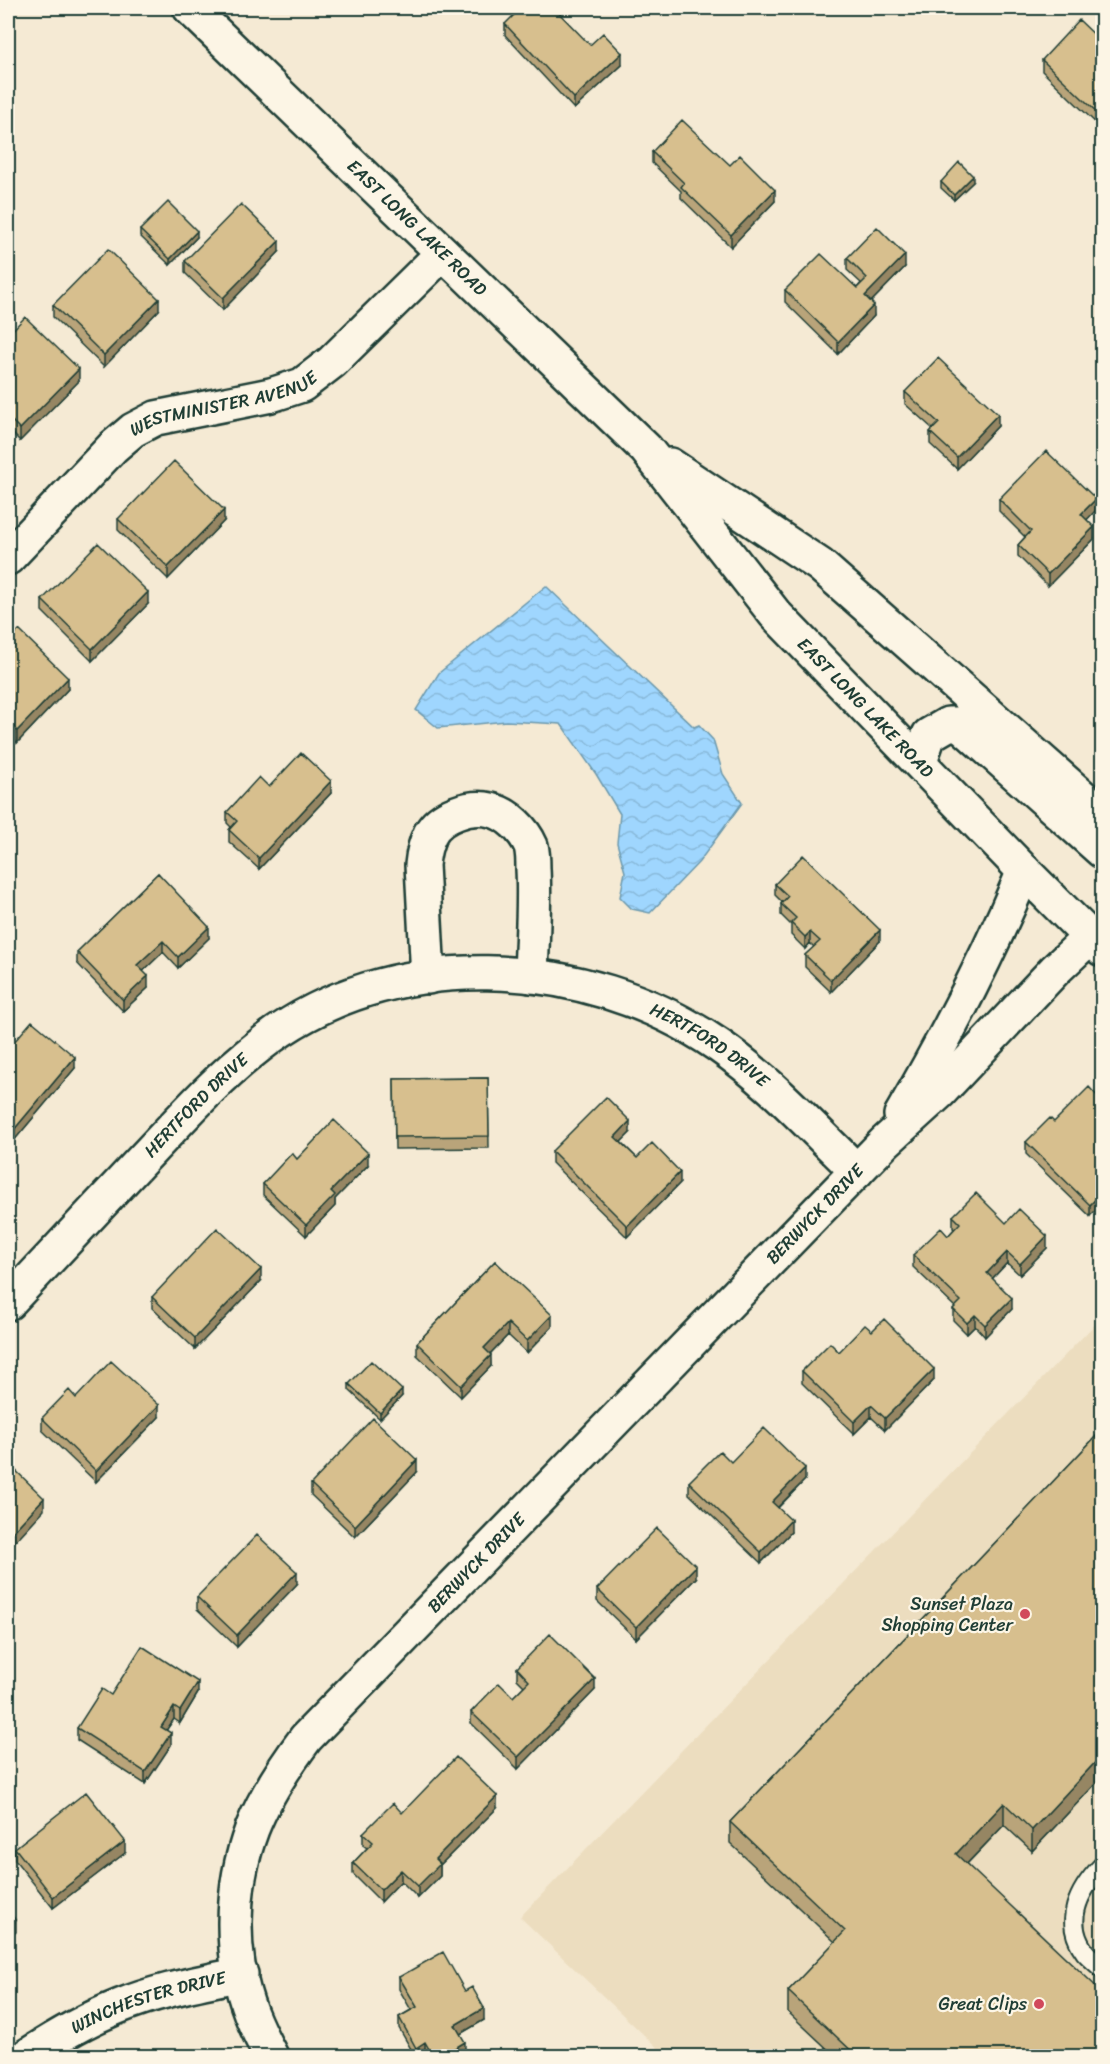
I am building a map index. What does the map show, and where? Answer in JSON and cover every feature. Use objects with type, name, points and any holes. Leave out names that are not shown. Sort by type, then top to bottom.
[{"type":"street","name":"EAST LONG LAKE ROAD","points":[[189,8],[646,449],[775,614],[1096,943]]},
{"type":"street","name":"WESTMINISTER AVENUE","points":[[8,558],[113,447],[133,430],[156,418],[271,395],[302,385],[332,362],[443,253]]},
{"type":"street","name":"EAST LONG LAKE ROAD","points":[[646,449],[820,565],[1102,814]]},
{"type":"street","points":[[920,761],[929,735],[948,724],[960,724],[1102,851]]},
{"type":"street","points":[[428,977],[422,866],[424,851],[430,833],[441,821],[456,813],[473,809],[490,810],[507,818],[519,827],[532,849],[534,880],[531,975]]},
{"type":"street","name":"BERWYCK DRIVE","points":[[885,1142],[937,1053],[1024,871]]},
{"type":"street","name":"BERWYCK DRIVE","points":[[271,2056],[251,2014],[241,1974],[235,1921],[237,1889],[253,1829],[285,1767],[306,1738],[885,1142],[940,1092],[1055,970],[1096,943]]},
{"type":"street","name":"HERTFORD DRIVE","points":[[8,1302],[184,1115],[260,1045],[319,1007],[357,991],[428,977],[476,972],[531,975],[601,990],[643,1004],[685,1024],[719,1045],[761,1078],[857,1171]]},
{"type":"street","name":"WINCHESTER DRIVE","points":[[27,2056],[84,2022],[121,2005],[157,1993],[241,1974]]},
{"type":"lane","points":[[1102,1866],[1077,1899],[1074,1926],[1084,1951],[1102,1968]]},
{"type":"shaded area","points":[[1102,1317],[1102,2056],[666,2056],[520,1917]]},
{"type":"water","points":[[546,586],[694,727],[699,725],[713,740],[723,774],[742,803],[699,862],[650,913],[632,909],[620,897],[625,872],[617,843],[620,814],[596,774],[561,724],[506,721],[438,728],[416,710],[439,673]]},
{"type":"building","points":[[521,8],[554,8],[590,45],[603,33],[622,53],[574,98],[505,24]]},
{"type":"building","points":[[1079,20],[1102,42],[1102,117],[1042,60]]},
{"type":"building","points":[[682,120],[730,165],[740,155],[775,190],[731,235],[681,187],[684,183],[652,152]]},
{"type":"building","points":[[959,162],[973,176],[954,195],[941,182]]},
{"type":"building","points":[[168,202],[197,231],[170,259],[140,230]]},
{"type":"building","points":[[241,204],[279,241],[223,298],[185,261]]},
{"type":"building","points":[[877,227],[905,255],[865,296],[874,305],[838,342],[785,290],[821,254],[857,288],[867,278],[847,258]]},
{"type":"building","points":[[108,249],[159,299],[104,355],[53,305]]},
{"type":"building","points":[[25,317],[79,369],[20,429],[8,417],[8,335]]},
{"type":"building","points":[[938,358],[998,414],[957,457],[930,432],[939,423],[905,392]]},
{"type":"building","points":[[1046,451],[1096,499],[1081,514],[1094,527],[1048,574],[1018,545],[1031,531],[999,499]]},
{"type":"building","points":[[174,461],[224,510],[168,567],[118,519]]},
{"type":"building","points":[[98,543],[148,592],[92,649],[42,600]]},
{"type":"building","points":[[19,630],[68,678],[17,731],[8,722],[8,641]]},
{"type":"building","points":[[301,753],[331,781],[259,858],[229,830],[237,821],[227,812],[259,777],[269,787]]},
{"type":"building","points":[[803,855],[880,930],[831,980],[805,955],[820,941],[810,932],[805,937],[791,923],[796,918],[781,904],[788,896],[775,884]]},
{"type":"building","points":[[158,873],[209,927],[178,957],[163,941],[137,965],[148,976],[123,1000],[77,952]]},
{"type":"building","points":[[32,1021],[75,1057],[12,1132],[8,1128],[8,1049]]},
{"type":"building","points":[[488,1078],[489,1136],[395,1137],[394,1079]]},
{"type":"building","points":[[1089,1087],[1102,1101],[1102,1156],[1096,1163],[1102,1169],[1102,1192],[1090,1205],[1026,1142],[1050,1118],[1054,1122]]},
{"type":"building","points":[[606,1097],[630,1121],[615,1137],[637,1158],[652,1143],[680,1172],[627,1226],[552,1151]]},
{"type":"building","points":[[334,1120],[368,1153],[331,1191],[335,1195],[306,1225],[263,1184],[292,1153],[297,1159]]},
{"type":"building","points":[[976,1193],[1006,1223],[1019,1209],[1047,1236],[1020,1264],[1007,1252],[987,1273],[1012,1298],[985,1325],[975,1315],[967,1323],[953,1309],[961,1301],[913,1255],[941,1228],[948,1236],[960,1223],[953,1216]]},
{"type":"building","points":[[217,1228],[261,1269],[195,1338],[152,1297]]},
{"type":"building","points":[[495,1261],[552,1315],[527,1341],[508,1323],[484,1348],[491,1355],[461,1386],[417,1343]]},
{"type":"building","points":[[884,1319],[934,1369],[885,1418],[871,1405],[854,1422],[802,1371],[830,1343],[839,1352],[865,1325],[872,1331]]},
{"type":"building","points":[[111,1361],[159,1405],[96,1471],[42,1418],[69,1390],[76,1398]]},
{"type":"building","points":[[371,1361],[402,1390],[380,1413],[349,1384]]},
{"type":"building","points":[[373,1418],[417,1460],[355,1526],[311,1484]]},
{"type":"building","points":[[764,1428],[805,1468],[772,1502],[791,1520],[761,1552],[689,1482],[720,1451],[731,1462]]},
{"type":"building","name":"Sunset Plaza Shopping Center","points":[[1102,1430],[1102,1755],[1032,1830],[1004,1803],[956,1854],[1102,1992],[1102,2056],[857,2056],[788,1991],[845,1931],[730,1822]]},
{"type":"building","points":[[8,1463],[44,1498],[8,1537]]},
{"type":"building","points":[[657,1528],[696,1566],[636,1627],[597,1589]]},
{"type":"building","points":[[257,1535],[297,1572],[237,1635],[197,1597]]},
{"type":"building","points":[[550,1634],[595,1679],[518,1757],[471,1712],[499,1683],[513,1697],[529,1681],[517,1668]]},
{"type":"building","points":[[142,1646],[198,1682],[180,1711],[174,1707],[161,1727],[171,1733],[145,1772],[77,1728],[102,1689],[111,1695]]},
{"type":"building","points":[[456,1757],[497,1796],[435,1859],[440,1864],[418,1886],[401,1870],[381,1890],[353,1863],[373,1842],[363,1833],[393,1803],[402,1813]]},
{"type":"building","points":[[86,1792],[125,1841],[53,1897],[15,1848]]},
{"type":"building","points":[[8,1909],[16,1921],[8,1927]]},
{"type":"building","points":[[443,1952],[465,1991],[472,1987],[484,2008],[455,2025],[465,2042],[442,2056],[433,2056],[425,2042],[416,2048],[399,2017],[417,2007],[399,1977]]},
{"type":"building","points":[[521,2049],[529,2056],[513,2056]]},
{"type":"place","name":"Sunset Plaza Shopping Center","points":[[1025,1614]]},
{"type":"place","name":"Great Clips","points":[[1039,2004]]}]
